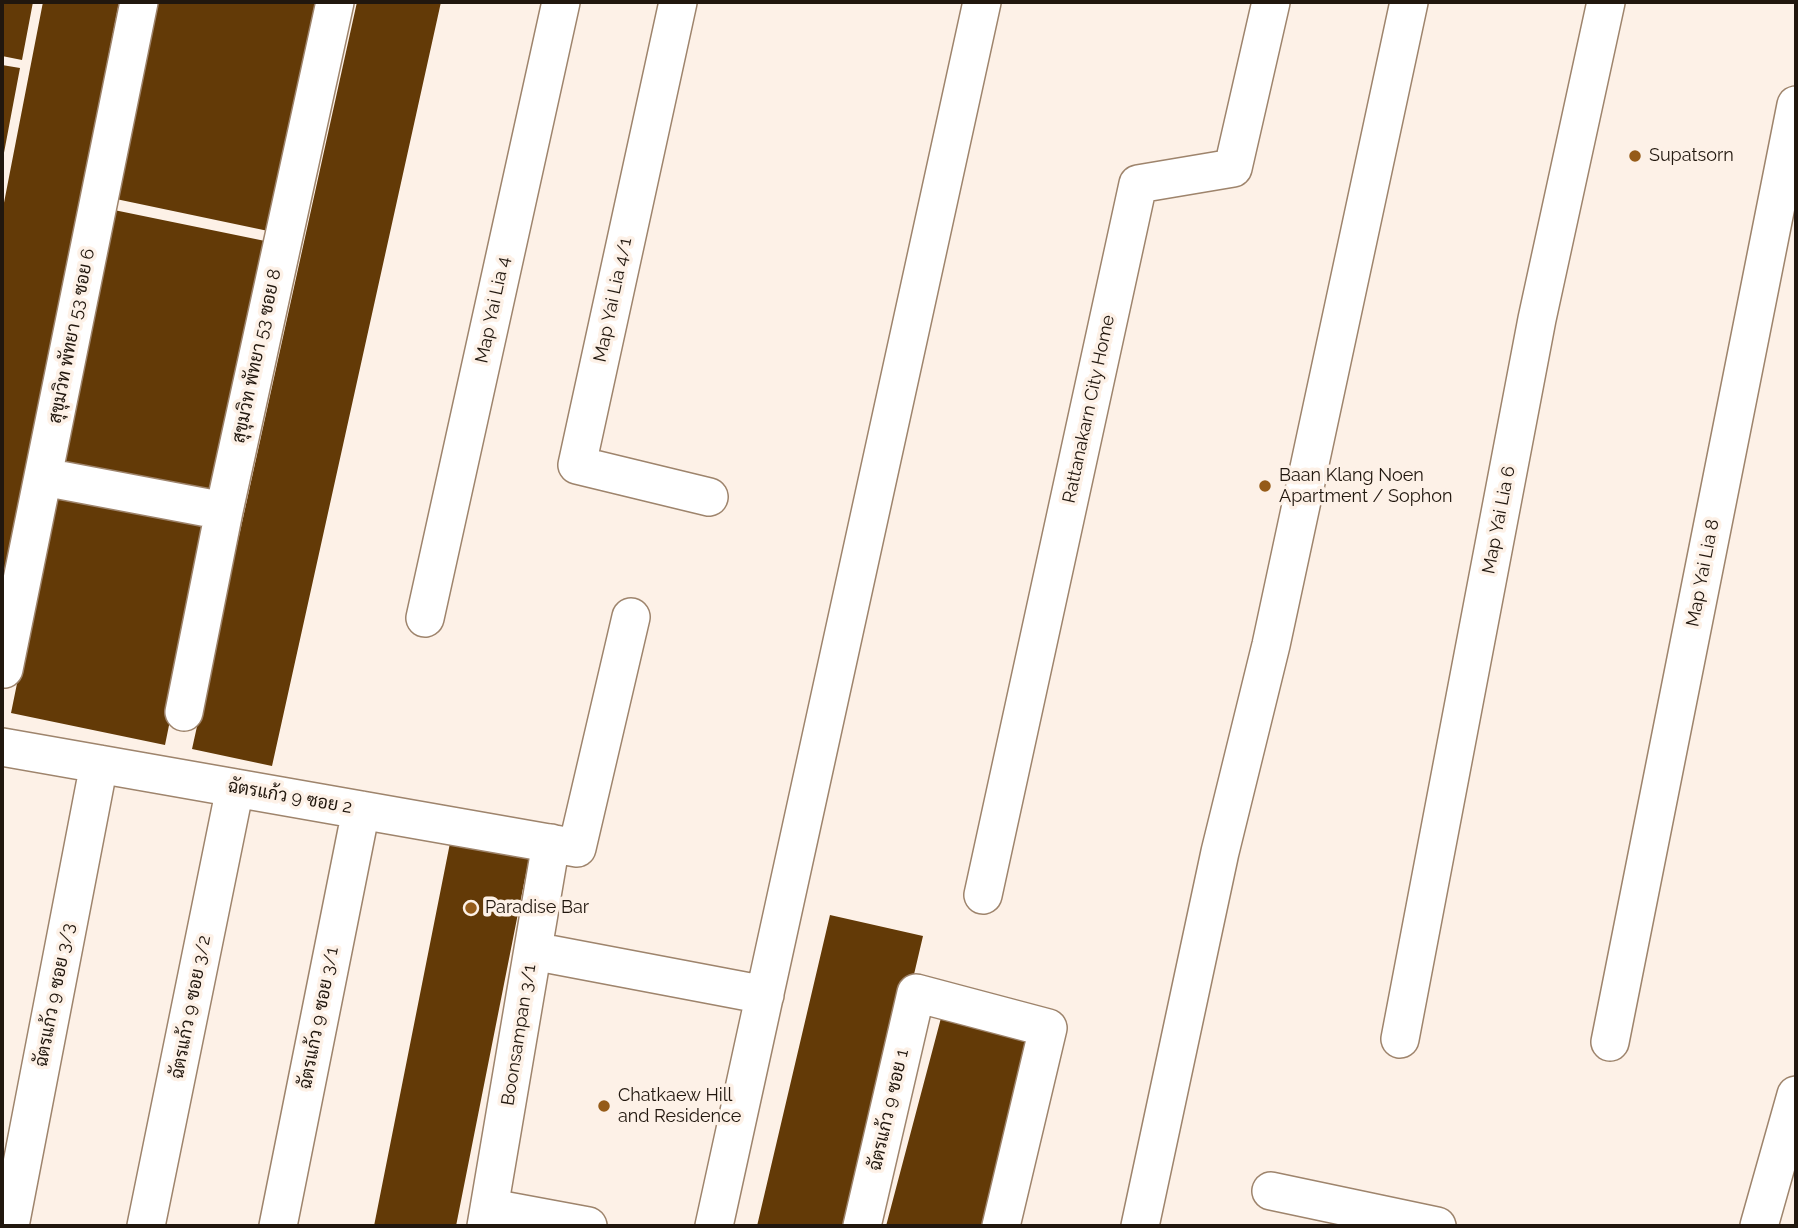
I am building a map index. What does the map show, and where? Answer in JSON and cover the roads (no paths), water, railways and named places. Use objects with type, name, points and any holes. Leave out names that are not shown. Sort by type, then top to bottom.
[{"type":"street","name":"สุขุมวิท พัทยา 53 ซอย 6","points":[[4,669],[139,2]]},
{"type":"street","name":"สุขุมวิท พัทยา 53 ซอย 8","points":[[184,712],[224,511],[335,2]]},
{"type":"street","name":"Map Yai Lia 4","points":[[425,618],[561,2]]},
{"type":"street","name":"Map Yai Lia 4/1","points":[[678,2],[577,465],[709,497]]},
{"type":"street","points":[[714,1226],[982,2]]},
{"type":"street","name":"Rattanakarn City Home","points":[[982,895],[1138,184],[1233,168],[1271,2]]},
{"type":"street","points":[[1140,1226],[1220,852],[1271,645],[1409,2]]},
{"type":"street","name":"Map Yai Lia 6","points":[[1399,1039],[1537,319],[1606,2]]},
{"type":"street","name":"Map Yai Lia 8","points":[[1610,1042],[1796,105]]},
{"type":"street","points":[[44,478],[224,511]]},
{"type":"street","name":"Boonsampan 3/1","points":[[488,1217],[533,951],[631,617]]},
{"type":"street","name":"ฉัตรแก้ว 9 ซอย 2","points":[[2,747],[564,846]]},
{"type":"street","name":"ฉัตรแก้ว 9 ซอย 3/3","points":[[10,1226],[99,764]]},
{"type":"street","name":"ฉัตรแก้ว 9 ซอย 3/2","points":[[146,1226],[235,788]]},
{"type":"street","name":"ฉัตรแก้ว 9 ซอย 3/1","points":[[278,1226],[361,810]]},
{"type":"street","points":[[533,951],[765,995]]},
{"type":"street","name":"ฉัตรแก้ว 9 ซอย 1","points":[[862,1226],[916,993],[1048,1028],[1001,1226]]},
{"type":"street","points":[[1759,1226],[1796,1096]]},
{"type":"street","points":[[1271,1191],[1437,1226]]},
{"type":"street","points":[[488,1217],[588,1226]]},
{"type":"place","name":"Supatsorn","points":[[1635,156]]},
{"type":"place","name":"Baan Klang Noen Apartment / Sophon","points":[[1265,486]]},
{"type":"place","name":"Paradise Bar","points":[[471,908]]},
{"type":"place","name":"Chatkaew Hill and Residence","points":[[604,1106]]}]
